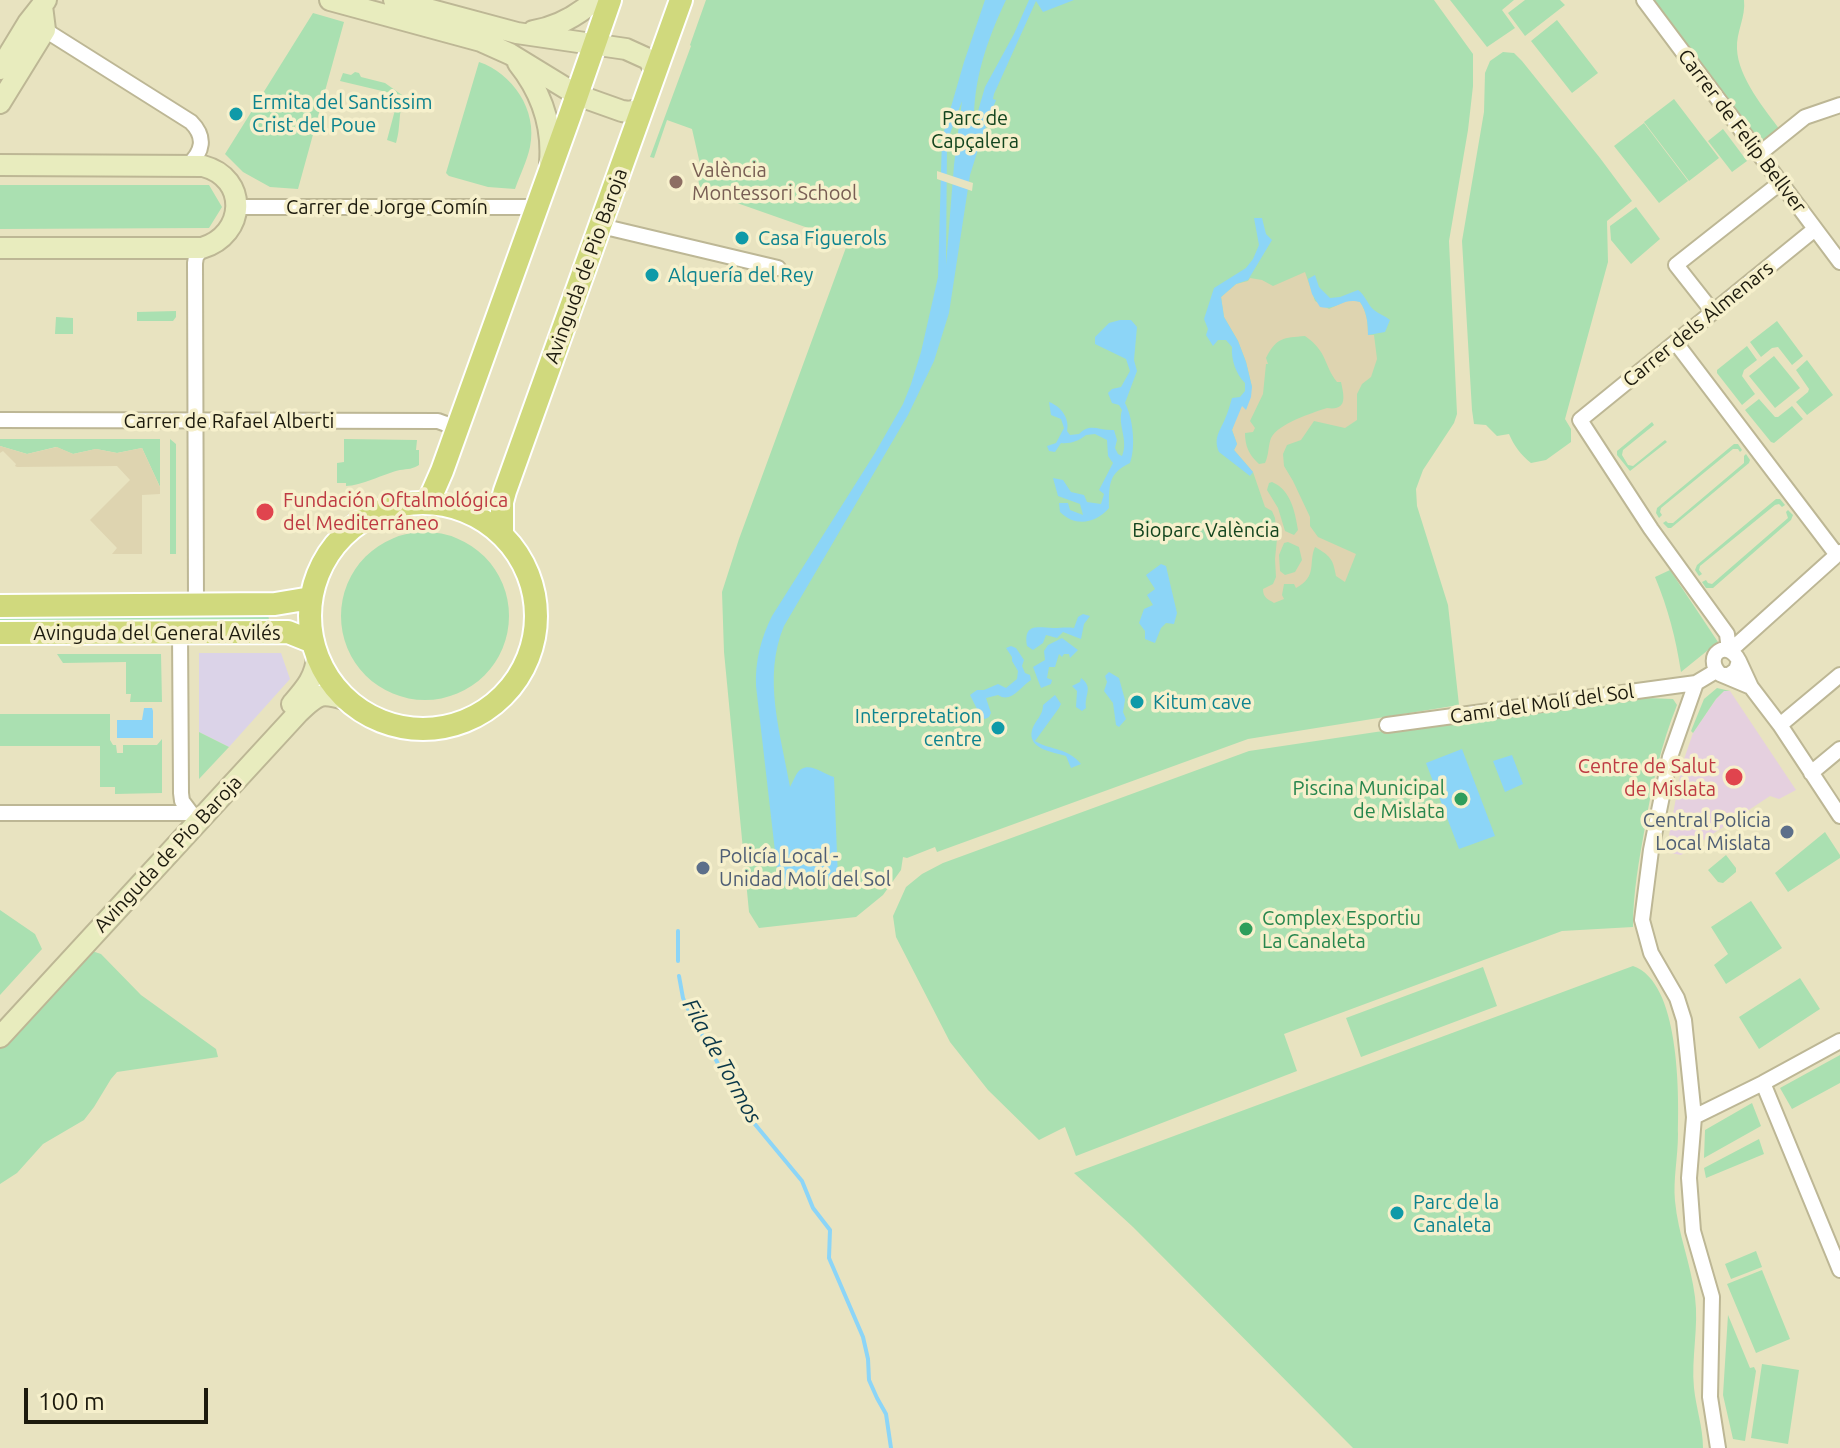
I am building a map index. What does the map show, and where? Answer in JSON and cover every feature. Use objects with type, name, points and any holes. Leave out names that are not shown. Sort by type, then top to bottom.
[{"type":"main road","points":[[428,503],[610,0]]},
{"type":"main road","name":"Avinguda de Pio Baroja","points":[[502,534],[505,492],[681,0]]},
{"type":"main road","points":[[428,503],[464,510],[502,534],[523,561],[535,594],[537,611],[534,645],[528,662],[510,691],[476,717],[434,729],[400,727],[383,722],[347,700],[329,680],[315,649],[310,620],[311,598],[321,567],[329,552],[351,528],[395,506],[428,503]]},
{"type":"main road","name":"Avinguda del General Avilés","points":[[0,606],[275,604],[311,598]]},
{"type":"main road","name":"Avinguda del General Avilés","points":[[0,633],[288,632],[315,649]]},
{"type":"street","points":[[330,0],[481,41],[510,54],[577,95],[622,111],[642,109]]},
{"type":"street","points":[[394,0],[517,33],[614,46],[642,54],[656,71]]},
{"type":"street","points":[[517,33],[557,25],[580,13],[595,0]]},
{"type":"street","name":"Carrer de Felip Bellver","points":[[1644,0],[1840,262]]},
{"type":"street","points":[[0,103],[45,30],[44,3]]},
{"type":"street","points":[[3,59],[44,3]]},
{"type":"street","points":[[45,30],[198,128],[201,136],[199,153],[188,165]]},
{"type":"street","points":[[510,54],[529,77],[543,103],[550,139],[550,172]]},
{"type":"street","points":[[1759,154],[1805,117],[1840,105]]},
{"type":"street","points":[[0,165],[188,165],[210,168],[230,184],[237,207],[229,230],[215,243],[202,248],[0,248]]},
{"type":"street","points":[[1713,312],[1676,265],[1780,183]]},
{"type":"street","name":"Carrer de Jorge Comín","points":[[237,207],[537,207]]},
{"type":"street","points":[[601,226],[778,268]]},
{"type":"street","name":"Carrer dels Almenars","points":[[1735,652],[1727,634],[1651,529],[1580,420],[1815,229]]},
{"type":"street","points":[[196,605],[195,263],[202,248]]},
{"type":"street","points":[[1676,343],[1838,553],[1735,652],[1736,670],[1729,675],[1720,673],[1696,683],[1670,757],[1651,850],[1642,920],[1651,953],[1677,998],[1684,1020],[1694,1117],[1689,1178],[1693,1231],[1712,1297],[1710,1397],[1718,1448]]},
{"type":"street","name":"Carrer de Rafael Alberti","points":[[0,420],[438,421],[457,428]]},
{"type":"street","points":[[180,632],[181,793],[182,801],[191,813]]},
{"type":"street","name":"Avinguda de Pio Baroja","points":[[0,1022],[306,688],[317,666],[315,649]]},
{"type":"street","points":[[1735,652],[1722,650],[1715,655],[1713,663],[1720,673],[1751,687]]},
{"type":"street","points":[[1735,652],[1751,687],[1840,816]]},
{"type":"street","points":[[1780,725],[1840,675]]},
{"type":"street","name":"Camí del Molí del Sol","points":[[1387,725],[1696,683]]},
{"type":"street","name":"Avinguda de Pio Baroja","points":[[0,1037],[314,697],[323,695],[347,700]]},
{"type":"street","points":[[1811,773],[1840,749]]},
{"type":"street","points":[[0,813],[191,813]]},
{"type":"street","points":[[1694,1117],[1840,1041]]},
{"type":"street","points":[[1763,1083],[1840,1270]]},
{"type":"shaded area","points":[[199,653],[281,653],[290,679],[229,747],[199,732]]},
{"type":"shaded area","name":"Centre de Salut de Mislata","points":[[1724,691],[1730,691],[1796,790],[1779,799],[1770,796],[1681,855],[1666,852],[1682,765],[1693,733]]},
{"type":"green space","name":"Bioparc València","points":[[706,0],[1434,0],[1473,54],[1468,130],[1449,241],[1457,414],[1423,470],[1416,489],[1417,506],[1448,605],[1459,705],[1248,739],[937,852],[935,847],[903,857],[901,870],[883,895],[856,917],[759,928],[749,912],[724,652],[722,592],[848,242],[700,190],[698,178],[703,177],[692,129],[667,120],[654,158],[650,157]]},
{"type":"green space","points":[[1450,0],[1514,0],[1502,10],[1515,28],[1487,47]]},
{"type":"green space","points":[[1525,0],[1560,0],[1565,5],[1525,36],[1508,13]]},
{"type":"green space","points":[[1651,0],[1744,0],[1737,43],[1742,71],[1753,93],[1781,131],[1761,146]]},
{"type":"green space","points":[[313,13],[344,22],[298,189],[270,187],[243,172],[225,154]]},
{"type":"green space","points":[[1557,20],[1598,73],[1572,93],[1531,41]]},
{"type":"green space","points":[[1503,52],[1514,53],[1522,61],[1632,201],[1607,221],[1608,262],[1565,419],[1571,429],[1571,442],[1546,460],[1531,463],[1518,450],[1509,434],[1497,436],[1486,425],[1474,424],[1472,410],[1462,241],[1484,112],[1485,73],[1490,61]]},
{"type":"green space","points":[[479,62],[491,67],[512,84],[530,120],[530,147],[515,189],[488,187],[446,173]]},
{"type":"green space","points":[[355,72],[361,77],[385,83],[402,95],[396,143],[387,140],[399,95],[340,81],[343,73],[351,75]]},
{"type":"green space","points":[[1674,99],[1719,158],[1689,181],[1644,122]]},
{"type":"green space","points":[[1644,123],[1688,181],[1659,203],[1614,146]]},
{"type":"green space","points":[[1723,129],[1747,161],[1732,172],[1708,141]]},
{"type":"green space","points":[[0,185],[209,185],[222,207],[209,228],[0,229]]},
{"type":"green space","points":[[1636,207],[1660,239],[1631,264],[1611,240],[1610,226]]},
{"type":"green space","points":[[176,311],[173,321],[137,321],[137,312]]},
{"type":"green space","points":[[56,317],[73,318],[73,334],[55,334]]},
{"type":"green space","points":[[1777,321],[1803,356],[1792,365],[1778,347],[1761,357],[1750,342]]},
{"type":"green space","points":[[1747,346],[1757,360],[1744,370],[1742,376],[1755,394],[1742,405],[1717,370]]},
{"type":"green space","points":[[1774,356],[1800,388],[1775,408],[1749,376]]},
{"type":"green space","points":[[1807,360],[1833,395],[1807,415],[1796,402],[1809,389],[1796,370]]},
{"type":"green space","points":[[1759,399],[1775,417],[1792,406],[1803,419],[1774,443],[1771,442],[1745,410]]},
{"type":"green space","points":[[1652,422],[1654,425],[1623,450],[1622,455],[1628,465],[1633,466],[1665,440],[1667,442],[1630,471],[1617,451]]},
{"type":"green space","points":[[0,439],[160,439],[160,487],[142,448],[117,453],[96,449],[73,454],[56,447],[27,454],[0,446]]},
{"type":"green space","points":[[170,439],[176,444],[176,554],[170,554]]},
{"type":"green space","points":[[344,439],[417,440],[419,465],[358,484],[346,486],[346,483],[337,483],[337,463],[344,462]]},
{"type":"green space","points":[[1734,444],[1742,450],[1733,449],[1661,508],[1659,518],[1657,508]]},
{"type":"green space","points":[[1746,454],[1749,463],[1671,528],[1663,523],[1673,523],[1744,463]]},
{"type":"green space","points":[[1776,499],[1785,505],[1775,505],[1700,566],[1702,574],[1699,576],[1695,570],[1697,565]]},
{"type":"green space","points":[[1788,510],[1793,515],[1791,520],[1713,588],[1706,588],[1702,582],[1706,580],[1712,584],[1788,518]]},
{"type":"green space","points":[[425,532],[457,539],[472,546],[484,557],[495,569],[502,584],[509,616],[502,648],[495,663],[484,675],[472,686],[457,693],[425,700],[393,693],[378,686],[366,675],[355,663],[348,648],[341,616],[348,584],[355,569],[366,557],[378,546],[393,539]]},
{"type":"green space","points":[[1670,570],[1718,642],[1681,672],[1671,624],[1655,577]]},
{"type":"green space","points":[[268,613],[269,620],[0,621],[0,615]]},
{"type":"green space","points":[[57,654],[161,654],[162,702],[130,702],[131,694],[126,694],[126,662],[63,663]]},
{"type":"green space","points":[[1717,688],[1730,691],[1724,691],[1716,699],[1693,733],[1691,731],[1704,699]]},
{"type":"green space","name":"Complex Esportiu La Canaleta","points":[[1647,698],[1673,699],[1677,705],[1651,796],[1637,877],[1633,927],[1562,931],[1284,1034],[1297,1071],[1076,1156],[1065,1127],[1039,1140],[988,1090],[950,1042],[896,937],[893,916],[906,887],[922,874],[943,863],[1249,751]]},
{"type":"green space","points":[[0,714],[110,714],[110,740],[116,745],[117,753],[123,753],[123,745],[157,745],[162,739],[162,793],[115,794],[115,787],[100,787],[100,746],[0,746]]},
{"type":"green space","points":[[199,732],[229,747],[199,779]]},
{"type":"green space","points":[[1825,832],[1840,858],[1788,892],[1775,873]]},
{"type":"green space","points":[[1726,855],[1736,872],[1723,883],[1718,882],[1708,870]]},
{"type":"green space","points":[[1751,901],[1782,948],[1726,984],[1714,965],[1728,954],[1711,927]]},
{"type":"green space","points":[[0,910],[35,934],[42,949],[0,995]]},
{"type":"green space","points":[[92,951],[101,954],[141,995],[216,1049],[218,1057],[117,1072],[84,1120],[43,1144],[17,1173],[0,1184],[0,1046]]},
{"type":"green space","name":"Parc de la Canaleta","points":[[1633,966],[1648,976],[1660,993],[1674,1041],[1678,1116],[1675,1201],[1695,1297],[1693,1377],[1703,1448],[1353,1448],[1133,1227],[1074,1173]]},
{"type":"green space","points":[[1483,967],[1497,1006],[1361,1057],[1346,1018]]},
{"type":"green space","points":[[1800,978],[1820,1009],[1759,1049],[1739,1017]]},
{"type":"green space","points":[[1840,1055],[1840,1083],[1792,1109],[1780,1088]]},
{"type":"green space","points":[[1752,1103],[1761,1126],[1704,1158],[1705,1130]]},
{"type":"green space","points":[[1759,1139],[1764,1154],[1706,1178],[1704,1168]]},
{"type":"green space","points":[[1756,1251],[1762,1267],[1731,1279],[1725,1264]]},
{"type":"green space","points":[[1762,1270],[1790,1339],[1756,1353],[1727,1284]]},
{"type":"green space","points":[[1728,1315],[1750,1368],[1754,1367],[1756,1371],[1745,1441],[1733,1439],[1723,1395]]},
{"type":"green space","points":[[1762,1364],[1799,1370],[1788,1444],[1751,1438]]},
{"type":"sand","points":[[1305,272],[1315,301],[1329,309],[1350,299],[1360,302],[1367,318],[1368,335],[1374,335],[1377,359],[1371,377],[1362,384],[1357,394],[1357,420],[1345,428],[1314,421],[1301,440],[1287,445],[1283,454],[1284,466],[1310,517],[1310,526],[1318,537],[1356,554],[1345,582],[1336,576],[1330,558],[1315,547],[1307,579],[1296,588],[1294,584],[1284,584],[1284,599],[1274,603],[1265,596],[1263,589],[1273,584],[1276,577],[1275,518],[1272,511],[1265,507],[1253,472],[1234,450],[1237,444],[1232,430],[1252,387],[1238,341],[1224,317],[1221,297],[1236,284],[1250,278],[1273,286]],"holes":[[[1305,336],[1322,353],[1337,382],[1341,382],[1343,401],[1338,407],[1296,419],[1281,428],[1271,438],[1265,463],[1259,464],[1248,450],[1245,433],[1253,432],[1255,428],[1250,421],[1263,394],[1268,364],[1266,358],[1281,340]],[[1269,483],[1284,490],[1291,502],[1298,530],[1294,535],[1285,531],[1278,508],[1267,490]],[[1284,543],[1299,547],[1302,560],[1295,572],[1285,575],[1280,571],[1279,555]]]},
{"type":"sand","points":[[0,446],[27,454],[57,447],[73,454],[96,449],[117,453],[142,448],[160,487],[160,494],[142,495],[142,554],[112,554],[117,548],[90,520],[130,480],[117,466],[17,467],[3,451],[0,453]]},
{"type":"water","points":[[985,0],[1006,0],[982,61],[974,125],[985,87],[1029,0],[1074,0],[1043,12],[1036,1],[994,94],[993,99],[996,100],[970,175],[949,313],[934,361],[908,415],[784,626],[774,666],[774,686],[790,787],[804,768],[814,768],[834,777],[838,879],[779,886],[756,686],[760,650],[772,616],[875,453],[911,384],[938,277],[942,138]],"holes":[[[962,101],[946,265],[947,142]]]},
{"type":"water","points":[[1254,218],[1262,218],[1266,234],[1272,240],[1248,280],[1236,284],[1221,297],[1224,317],[1238,341],[1252,387],[1246,410],[1242,406],[1232,430],[1237,444],[1234,450],[1253,472],[1250,476],[1219,452],[1217,447],[1218,435],[1232,398],[1240,397],[1245,391],[1245,383],[1235,366],[1232,347],[1226,340],[1218,340],[1213,346],[1206,335],[1208,329],[1204,319],[1214,288],[1246,268],[1253,259],[1259,245]]},
{"type":"water","points":[[1315,275],[1319,287],[1330,298],[1358,290],[1374,310],[1390,320],[1385,332],[1368,335],[1367,318],[1360,302],[1320,307],[1308,279]]},
{"type":"water","points":[[1131,320],[1137,327],[1134,360],[1137,371],[1125,403],[1133,433],[1132,456],[1130,463],[1117,471],[1111,481],[1109,508],[1098,517],[1078,522],[1060,512],[1059,503],[1068,503],[1070,510],[1083,515],[1080,504],[1058,496],[1053,478],[1063,480],[1071,492],[1084,495],[1087,502],[1101,504],[1104,494],[1099,490],[1113,463],[1108,456],[1107,440],[1095,434],[1061,443],[1055,452],[1049,451],[1047,446],[1056,443],[1064,428],[1061,419],[1051,415],[1049,402],[1064,414],[1070,435],[1091,428],[1114,430],[1117,440],[1115,448],[1122,456],[1122,410],[1112,403],[1108,393],[1121,387],[1130,371],[1126,359],[1095,344],[1095,337],[1109,323]]},
{"type":"water","points":[[1161,564],[1166,566],[1177,613],[1174,624],[1166,623],[1161,628],[1155,643],[1145,639],[1145,631],[1139,623],[1144,609],[1153,605],[1147,595],[1155,589],[1146,575]]},
{"type":"water","points":[[1083,614],[1090,616],[1084,624],[1081,639],[1063,632],[1057,638],[1046,635],[1043,643],[1033,650],[1027,646],[1027,633],[1033,628],[1074,628],[1078,617]]},
{"type":"water","points":[[1062,638],[1078,650],[1070,658],[1069,654],[1062,657],[1059,654],[1055,667],[1049,667],[1047,678],[1052,680],[1051,684],[1041,688],[1033,667],[1045,660],[1044,651],[1048,645]]},
{"type":"water","points":[[1011,646],[1024,660],[1022,666],[1031,680],[1012,696],[986,698],[991,713],[985,719],[970,695],[998,684],[1006,688],[1017,679],[1018,671],[1006,648]]},
{"type":"water","points":[[1109,672],[1119,678],[1125,700],[1123,712],[1126,719],[1119,727],[1116,725],[1113,703],[1104,691],[1105,676]]},
{"type":"water","points":[[1081,678],[1088,688],[1086,708],[1082,711],[1076,707],[1077,691],[1072,686]]},
{"type":"water","points":[[1055,695],[1061,704],[1035,741],[1065,752],[1081,764],[1071,768],[1066,756],[1042,749],[1033,742],[1031,736],[1043,705]]},
{"type":"water","points":[[144,708],[152,708],[153,711],[153,738],[117,738],[117,720],[142,720]]},
{"type":"water","name":"Piscina Municipal de Mislata","points":[[1462,749],[1495,836],[1459,849],[1426,763]]},
{"type":"water","points":[[1512,755],[1523,784],[1505,792],[1493,761]]},
{"type":"pier","points":[[937,171],[973,183],[972,191],[937,179]]},
{"type":"waterway","name":"Fila de Tormos","points":[[678,931],[678,961]]},
{"type":"waterway","name":"Fila de Tormos","points":[[679,976],[687,1007],[744,1111],[802,1181],[813,1208],[830,1230],[829,1258],[863,1337],[869,1380],[886,1414],[891,1448]]},
{"type":"place","name":"Ermita del Santíssim Crist del Poue","points":[[236,114]]},
{"type":"place","name":"València Montessori School","points":[[676,182]]},
{"type":"place","name":"Casa Figuerols","points":[[742,238]]},
{"type":"place","name":"Alquería del Rey","points":[[652,275]]},
{"type":"place","name":"Fundación Oftalmológica del Mediterráneo","points":[[265,512]]},
{"type":"place","name":"Kitum cave","points":[[1137,702]]},
{"type":"place","name":"Interpretation centre","points":[[998,728]]},
{"type":"place","name":"Centre de Salut de Mislata","points":[[1734,777]]},
{"type":"place","name":"Piscina Municipal de Mislata","points":[[1461,799]]},
{"type":"place","name":"Central Policia Local Mislata","points":[[1787,832]]},
{"type":"place","name":"Policía Local - Unidad Molí del Sol","points":[[703,868]]},
{"type":"place","name":"Complex Esportiu La Canaleta","points":[[1246,929]]},
{"type":"place","name":"Parc de la Canaleta","points":[[1397,1213]]},
{"type":"park label","name":"Parc de Capçalera","points":[[975,130]]}]
